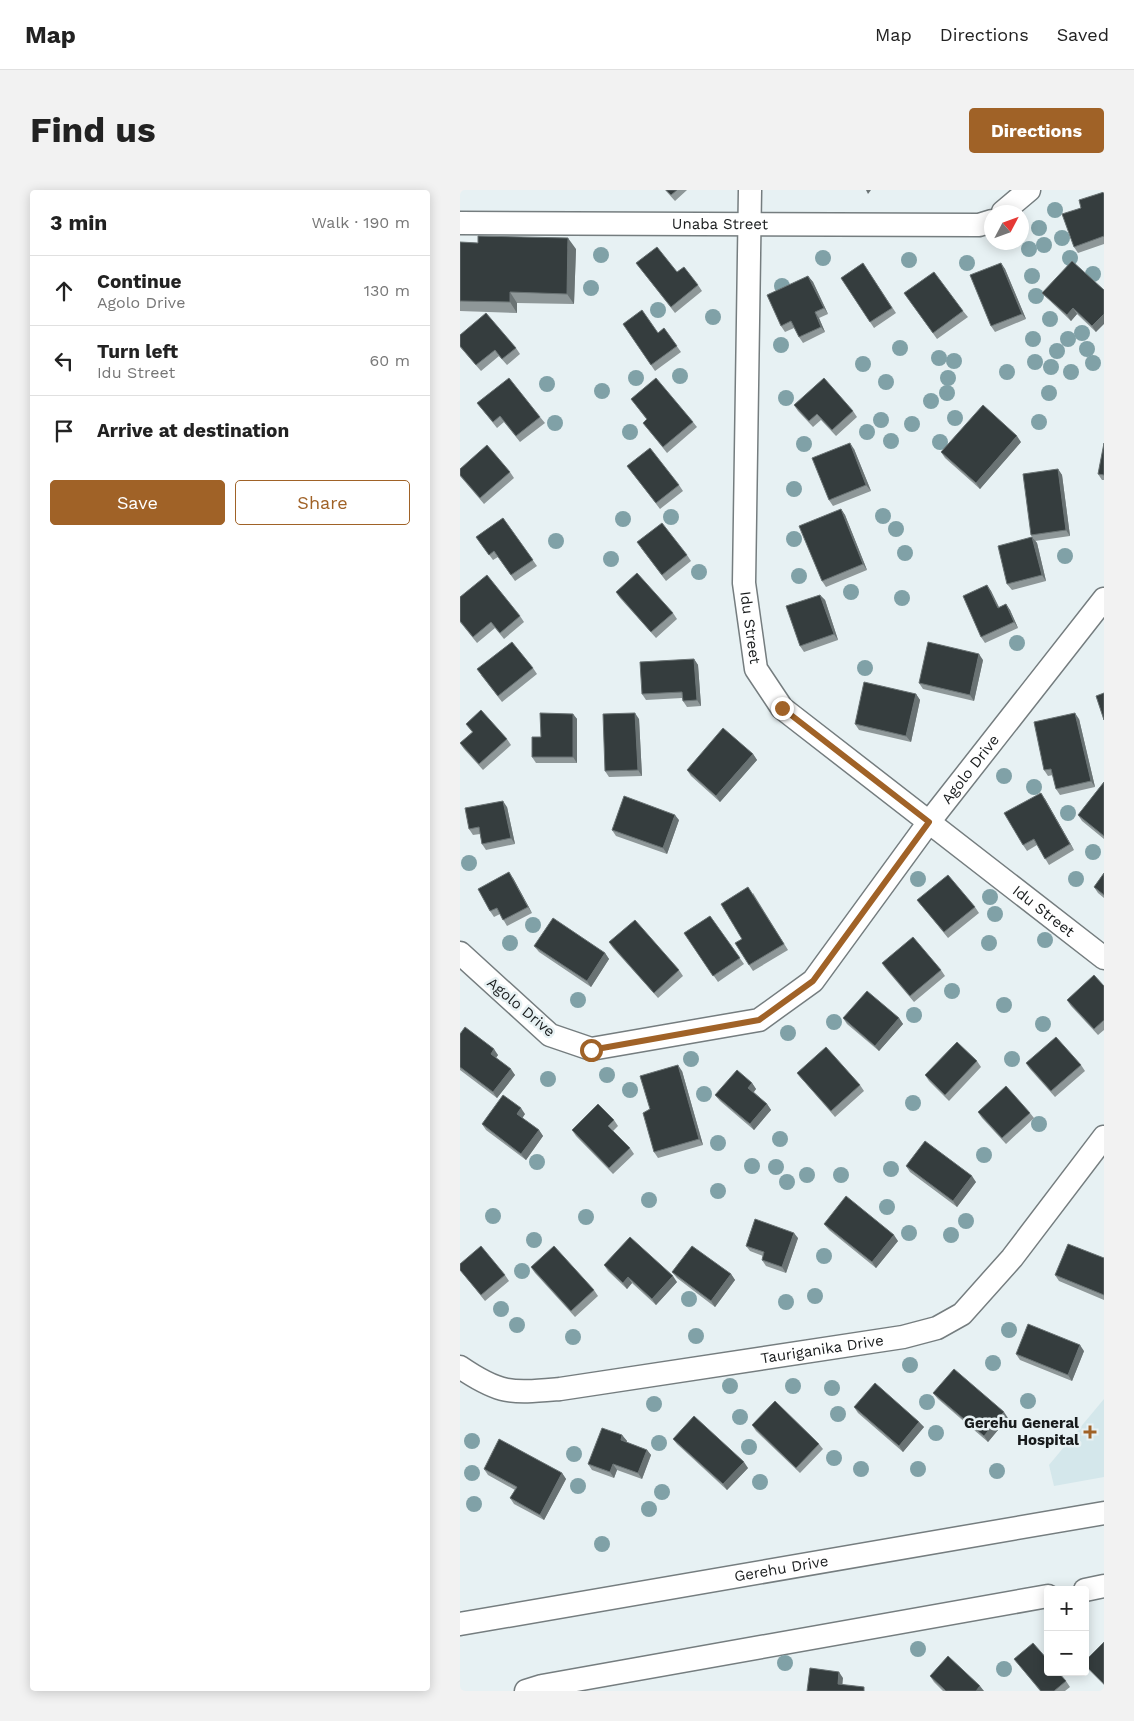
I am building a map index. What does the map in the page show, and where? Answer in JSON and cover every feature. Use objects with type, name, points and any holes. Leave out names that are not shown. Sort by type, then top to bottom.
[{"type":"street","name":"Idu Street","points":[[750,190],[744,583],[756,669],[782,708],[1104,958]]},
{"type":"street","points":[[1012,205],[1029,190]]},
{"type":"street","name":"Unaba Street","points":[[460,222],[984,223]]},
{"type":"street","name":"Agolo Drive","points":[[460,953],[550,1035],[591,1050],[759,1020],[813,981],[929,822],[1104,599]]},
{"type":"street","name":"Tauriganika Drive","points":[[460,1367],[484,1384],[502,1391],[530,1392],[903,1336],[937,1328],[962,1314],[1012,1258],[1104,1137]]},
{"type":"street","name":"Gerehu Drive","points":[[460,1624],[1104,1513]]},
{"type":"street","points":[[1089,1589],[1104,1586]]},
{"type":"street","points":[[526,1691],[542,1686],[1044,1597]]},
{"type":"shaded area","name":"Gerehu General Hospital","points":[[1104,1399],[1104,1477],[1054,1486],[1049,1465]]},
{"type":"building","points":[[666,190],[677,190],[671,195]]},
{"type":"building","points":[[1104,192],[1104,236],[1074,247],[1062,214],[1081,208],[1079,200]]},
{"type":"building","points":[[478,236],[568,238],[567,294],[510,292],[510,302],[460,301],[460,242],[478,243]]},
{"type":"building","points":[[657,247],[677,272],[684,267],[698,285],[671,307],[636,263]]},
{"type":"building","points":[[1072,261],[1104,290],[1104,314],[1092,326],[1073,308],[1067,315],[1042,293]]},
{"type":"building","points":[[863,263],[892,308],[870,322],[841,278]]},
{"type":"building","points":[[1001,263],[1022,314],[991,326],[970,275]]},
{"type":"building","points":[[934,272],[963,311],[933,333],[904,293]]},
{"type":"building","points":[[808,276],[824,308],[815,312],[821,327],[799,337],[791,321],[781,326],[767,295]]},
{"type":"building","points":[[642,310],[658,333],[664,328],[677,346],[651,365],[623,324]]},
{"type":"building","points":[[486,313],[516,348],[502,359],[495,350],[476,365],[460,346],[460,335]]},
{"type":"building","points":[[509,378],[540,417],[516,436],[500,416],[493,422],[477,403]]},
{"type":"building","points":[[656,378],[693,422],[663,447],[643,423],[647,419],[631,399]]},
{"type":"building","points":[[824,378],[853,411],[832,430],[817,414],[809,421],[794,405]]},
{"type":"building","points":[[983,405],[1017,436],[976,483],[941,452]]},
{"type":"building","points":[[850,443],[866,485],[829,500],[812,458]]},
{"type":"building","points":[[1104,443],[1104,475],[1098,474]]},
{"type":"building","points":[[487,445],[510,472],[480,498],[460,475],[460,469]]},
{"type":"building","points":[[650,448],[679,485],[656,503],[627,466]]},
{"type":"building","points":[[1058,469],[1066,530],[1031,535],[1023,474]]},
{"type":"building","points":[[841,509],[863,564],[822,581],[799,526]]},
{"type":"building","points":[[503,518],[533,560],[511,575],[494,551],[489,555],[476,537]]},
{"type":"building","points":[[662,523],[687,555],[662,575],[637,542]]},
{"type":"building","points":[[1032,537],[1042,575],[1007,584],[998,546]]},
{"type":"building","points":[[637,573],[673,613],[651,632],[616,592]]},
{"type":"building","points":[[487,575],[520,616],[500,633],[491,622],[473,637],[460,621],[460,597]]},
{"type":"building","points":[[987,585],[998,608],[1006,604],[1014,622],[981,637],[963,596]]},
{"type":"building","points":[[820,595],[834,634],[800,646],[786,606]]},
{"type":"building","points":[[512,642],[533,668],[498,696],[477,669]]},
{"type":"building","points":[[928,642],[979,654],[970,695],[919,683]]},
{"type":"building","points":[[694,659],[697,700],[683,701],[682,692],[642,694],[640,662]]},
{"type":"building","points":[[864,682],[916,694],[906,736],[855,724]]},
{"type":"building","points":[[1104,693],[1104,720],[1096,696]]},
{"type":"building","points":[[481,710],[507,739],[479,764],[460,743],[473,732],[466,724]]},
{"type":"building","points":[[540,713],[573,714],[573,757],[532,757],[532,737],[541,737]]},
{"type":"building","points":[[635,713],[638,770],[605,771],[603,714]]},
{"type":"building","points":[[1075,713],[1091,781],[1056,789],[1051,769],[1044,770],[1034,722]]},
{"type":"building","points":[[723,728],[753,754],[716,796],[687,770]]},
{"type":"building","points":[[1104,782],[1104,836],[1078,815]]},
{"type":"building","points":[[1041,793],[1070,844],[1045,859],[1034,839],[1023,845],[1004,813]]},
{"type":"building","points":[[624,796],[675,815],[663,848],[612,830]]},
{"type":"building","points":[[503,801],[511,838],[482,844],[479,827],[469,829],[465,808]]},
{"type":"building","points":[[509,872],[528,907],[503,920],[497,908],[490,911],[478,889]]},
{"type":"building","points":[[1104,873],[1104,895],[1094,887]]},
{"type":"building","points":[[948,875],[975,907],[944,932],[917,900]]},
{"type":"building","points":[[748,887],[784,944],[749,965],[735,943],[742,939],[721,904]]},
{"type":"building","points":[[710,916],[740,958],[713,976],[684,933]]},
{"type":"building","points":[[553,918],[605,953],[587,981],[534,946]]},
{"type":"building","points":[[635,920],[679,970],[654,993],[609,942]]},
{"type":"building","points":[[913,937],[941,970],[910,996],[882,963]]},
{"type":"building","points":[[1094,975],[1104,986],[1104,1020],[1094,1029],[1067,1000]]},
{"type":"building","points":[[867,991],[899,1018],[875,1046],[843,1018]]},
{"type":"building","points":[[465,1027],[494,1049],[491,1054],[511,1069],[493,1092],[460,1067],[460,1034]]},
{"type":"building","points":[[1056,1037],[1081,1065],[1051,1091],[1026,1063]]},
{"type":"building","points":[[957,1042],[977,1061],[945,1095],[925,1075]]},
{"type":"building","points":[[826,1047],[860,1085],[831,1111],[797,1073]]},
{"type":"building","points":[[678,1065],[699,1139],[654,1152],[643,1113],[650,1109],[640,1076]]},
{"type":"building","points":[[737,1070],[752,1083],[748,1088],[767,1104],[750,1124],[715,1095]]},
{"type":"building","points":[[1006,1086],[1030,1113],[1002,1138],[978,1112]]},
{"type":"building","points":[[503,1095],[521,1108],[517,1114],[539,1130],[521,1154],[482,1124]]},
{"type":"building","points":[[598,1104],[614,1120],[608,1126],[630,1148],[609,1168],[572,1130]]},
{"type":"building","points":[[925,1141],[972,1176],[953,1201],[906,1166]]},
{"type":"building","points":[[846,1196],[894,1235],[872,1262],[824,1224]]},
{"type":"building","points":[[755,1219],[794,1233],[782,1267],[762,1260],[764,1252],[746,1246]]},
{"type":"building","points":[[630,1237],[673,1276],[652,1299],[628,1277],[623,1283],[604,1265]]},
{"type":"building","points":[[1068,1244],[1104,1258],[1104,1295],[1055,1275]]},
{"type":"building","points":[[481,1246],[505,1275],[481,1295],[460,1270],[460,1264]]},
{"type":"building","points":[[554,1246],[594,1290],[571,1311],[531,1267]]},
{"type":"building","points":[[692,1246],[731,1274],[711,1301],[672,1272]]},
{"type":"building","points":[[1028,1324],[1080,1345],[1068,1375],[1016,1354]]},
{"type":"building","points":[[954,1369],[1004,1412],[984,1436],[933,1393]]},
{"type":"building","points":[[875,1383],[919,1422],[899,1446],[854,1407]]},
{"type":"building","points":[[775,1401],[819,1444],[796,1468],[752,1425]]},
{"type":"building","points":[[694,1416],[744,1462],[723,1484],[673,1439]]},
{"type":"building","points":[[602,1428],[622,1435],[621,1440],[647,1450],[638,1473],[613,1464],[610,1472],[588,1464]]},
{"type":"building","points":[[499,1439],[562,1473],[540,1515],[510,1498],[517,1487],[484,1469]]},
{"type":"building","points":[[1104,1642],[1104,1684],[1089,1669],[1089,1657]]},
{"type":"building","points":[[1033,1643],[1044,1655],[1044,1676],[1062,1676],[1066,1681],[1054,1691],[1041,1691],[1014,1659]]},
{"type":"building","points":[[948,1656],[980,1686],[976,1691],[946,1691],[930,1676]]},
{"type":"building","points":[[810,1668],[839,1672],[838,1684],[864,1687],[864,1691],[807,1691]]},
{"type":"place","name":"Gerehu General Hospital","points":[[1090,1432]]},
{"type":"route","points":[[591,1050],[759,1020],[813,981],[929,822],[782,708]]}]
